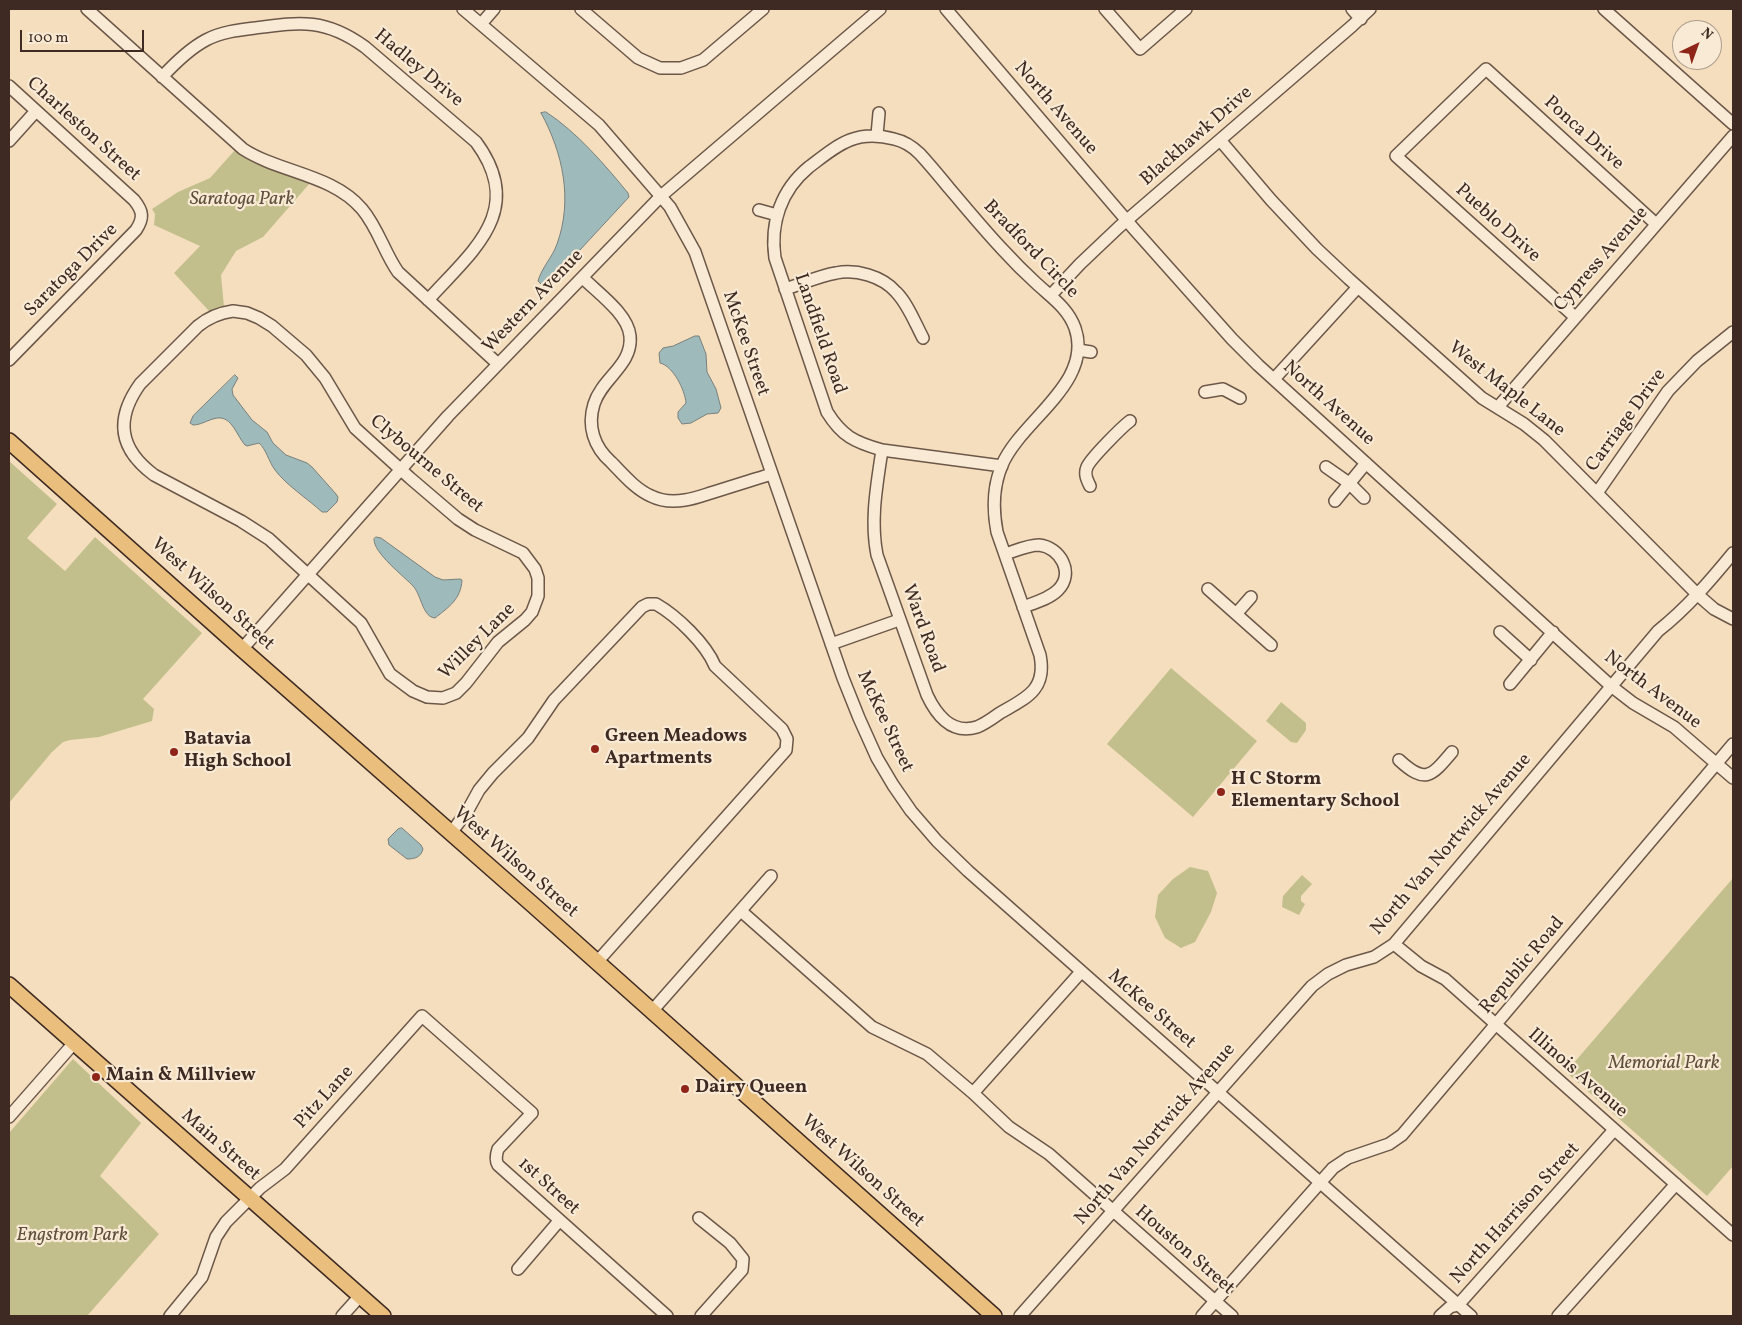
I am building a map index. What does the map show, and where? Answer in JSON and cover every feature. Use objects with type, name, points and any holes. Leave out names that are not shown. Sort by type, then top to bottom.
[{"type":"main road","name":"West Wilson Street","points":[[9,441],[994,1316]]},
{"type":"main road","name":"Main Street","points":[[9,985],[383,1316]]},
{"type":"street","points":[[87,9],[243,149],[253,156],[329,185],[351,198],[370,220],[389,259],[398,272],[498,364]]},
{"type":"street","name":"McKee Street","points":[[463,9],[599,125],[670,207],[695,252],[849,694],[877,758],[893,785],[912,811],[937,841],[968,871],[1471,1316]]},
{"type":"street","points":[[481,24],[494,9]]},
{"type":"street","points":[[581,9],[638,58],[660,68],[681,68],[703,60],[750,13],[763,9]]},
{"type":"street","name":"Western Avenue","points":[[242,649],[448,416],[661,196],[880,9]]},
{"type":"street","name":"North Avenue","points":[[946,9],[1232,339],[1611,686],[1632,703],[1674,727],[1733,778]]},
{"type":"street","points":[[1105,9],[1140,49],[1186,9]]},
{"type":"street","points":[[1352,9],[1361,19]]},
{"type":"street","name":"Blackhawk Drive","points":[[1051,296],[1080,264],[1127,220],[1361,19],[1370,9]]},
{"type":"street","points":[[1604,9],[1733,124]]},
{"type":"street","name":"Hadley Drive","points":[[162,77],[182,56],[208,39],[234,31],[291,23],[305,23],[335,29],[350,36],[372,53],[476,142],[486,155],[494,172],[497,190],[492,222],[484,236],[428,300]]},
{"type":"street","name":"Pueblo Drive","points":[[1486,69],[1396,156],[1575,317]]},
{"type":"street","name":"Ponca Drive","points":[[1486,69],[1656,224]]},
{"type":"street","name":"Charleston Street","points":[[9,86],[134,200]]},
{"type":"street","points":[[9,141],[36,111]]},
{"type":"street","points":[[878,135],[879,113]]},
{"type":"street","name":"Landfield Road","points":[[878,135],[857,137],[834,147],[793,183],[776,215],[773,244],[775,258],[827,412],[836,426],[846,436],[882,450],[1002,466]]},
{"type":"street","name":"Bradford Circle","points":[[878,135],[896,139],[917,152],[1004,251],[1064,308],[1070,317],[1078,338],[1076,362],[1070,376],[1018,439],[1002,466],[996,489],[994,507],[997,532],[1042,665],[1040,680],[1029,695]]},
{"type":"street","name":"Cypress Avenue","points":[[1498,407],[1733,136]]},
{"type":"street","name":"West Maple Lane","points":[[1220,140],[1271,200],[1317,249],[1465,384],[1482,398],[1534,431],[1698,595],[1714,609],[1733,619]]},
{"type":"street","name":"Saratoga Drive","points":[[9,360],[13,348],[136,230],[141,223],[143,215],[140,207],[134,200]]},
{"type":"street","points":[[759,210],[776,215]]},
{"type":"street","points":[[784,289],[838,272],[851,272],[874,277],[896,292],[923,338]]},
{"type":"street","points":[[583,278],[620,314],[630,333],[630,350],[626,358],[600,389],[593,406],[591,428],[602,453],[644,492],[657,498],[672,501],[690,499],[772,474]]},
{"type":"street","points":[[1274,379],[1358,287]]},
{"type":"street","name":"Clybourne Street","points":[[308,574],[256,529],[154,475],[141,465],[128,446],[124,425],[128,404],[140,384],[207,318],[220,313],[233,311],[247,313],[260,318],[272,326],[306,355],[324,378],[354,428],[458,519],[475,530],[523,554],[535,569],[538,578]]},
{"type":"street","name":"Carriage Drive","points":[[1597,493],[1668,391],[1697,361],[1733,332]]},
{"type":"street","points":[[1078,350],[1091,352]]},
{"type":"street","points":[[1205,392],[1223,389],[1240,398]]},
{"type":"street","points":[[1090,486],[1086,476],[1088,467],[1122,426],[1130,421]]},
{"type":"street","name":"Ward Road","points":[[882,450],[874,511],[874,542],[926,695],[940,718],[960,728],[974,728],[1029,695]]},
{"type":"street","points":[[1334,500],[1366,463]]},
{"type":"street","points":[[1326,467],[1348,483],[1364,498]]},
{"type":"street","points":[[1005,554],[1038,545],[1050,548],[1060,556],[1066,570],[1064,581],[1058,590],[1023,607]]},
{"type":"street","name":"North Van Nortwick Avenue","points":[[1020,1316],[1312,986],[1328,974],[1346,965],[1374,957],[1394,944],[1658,631],[1680,614],[1733,554]]},
{"type":"street","name":"Willey Lane","points":[[308,574],[361,623],[390,674],[413,691],[427,697],[443,698],[456,693],[498,642],[532,612],[538,596],[538,578]]},
{"type":"street","points":[[1208,589],[1271,645]]},
{"type":"street","points":[[1236,614],[1251,597]]},
{"type":"street","points":[[450,833],[468,810],[479,790],[528,738],[554,700],[642,608],[648,604],[656,604],[688,631],[709,653],[715,666],[782,728],[787,739],[786,750],[597,962]]},
{"type":"street","points":[[831,644],[899,620]]},
{"type":"street","points":[[1500,632],[1531,660]]},
{"type":"street","points":[[1510,684],[1553,632]]},
{"type":"street","name":"Republic Road","points":[[1202,1316],[1333,1168],[1348,1158],[1389,1144],[1402,1135],[1733,744]]},
{"type":"street","points":[[1399,760],[1412,772],[1418,775],[1425,775],[1431,774],[1438,769],[1452,752]]},
{"type":"street","points":[[652,1011],[772,876]]},
{"type":"street","name":"Houston Street","points":[[741,911],[872,1027],[927,1054],[1009,1127],[1049,1154],[1232,1316]]},
{"type":"street","name":"Illinois Avenue","points":[[1394,944],[1408,957],[1444,979],[1733,1235]]},
{"type":"street","points":[[973,1093],[1081,972]]},
{"type":"street","name":"Pitz Lane","points":[[170,1316],[202,1278],[216,1238],[226,1222],[249,1198],[285,1169],[422,1016]]},
{"type":"street","name":"1st Street","points":[[422,1016],[532,1113],[498,1149],[496,1161],[501,1168],[667,1316]]},
{"type":"street","points":[[9,1117],[74,1043]]},
{"type":"street","name":"North Harrison Street","points":[[1440,1316],[1450,1306],[1458,1305],[1614,1130]]},
{"type":"street","points":[[1558,1316],[1676,1184]]},
{"type":"street","points":[[699,1218],[730,1243],[743,1259],[742,1270],[701,1316]]},
{"type":"street","points":[[518,1269],[559,1221]]},
{"type":"street","points":[[342,1316],[360,1296]]},
{"type":"green space","name":"Saratoga Park","points":[[235,150],[256,163],[310,183],[263,237],[236,251],[221,275],[224,307],[210,312],[174,273],[200,246],[154,225],[155,214],[152,209],[178,192],[210,178]]},
{"type":"green space","points":[[9,461],[57,504],[27,538],[65,571],[95,537],[202,633],[143,699],[154,709],[152,721],[99,737],[63,742],[52,752],[9,803]]},
{"type":"green space","points":[[1171,668],[1257,741],[1193,817],[1107,744]]},
{"type":"green space","points":[[1281,702],[1306,723],[1306,730],[1297,743],[1291,742],[1266,721]]},
{"type":"green space","points":[[1190,867],[1208,871],[1217,893],[1211,912],[1195,942],[1181,948],[1165,938],[1155,917],[1158,895],[1173,879]]},
{"type":"green space","points":[[1302,875],[1312,884],[1301,896],[1301,901],[1305,904],[1299,915],[1282,907],[1283,896]]},
{"type":"green space","name":"Memorial Park","points":[[1733,878],[1733,1166],[1707,1196],[1566,1072]]},
{"type":"green space","name":"Engstrom Park","points":[[73,1059],[141,1123],[100,1176],[159,1234],[87,1316],[9,1316],[9,1133]]},
{"type":"water","points":[[546,112],[569,129],[590,150],[610,171],[628,193],[629,197],[567,264],[543,286],[538,281],[557,244],[562,227],[565,194],[560,160],[549,128],[541,113]]},
{"type":"water","points":[[699,336],[706,354],[707,372],[716,389],[721,408],[718,413],[707,414],[691,423],[682,424],[678,418],[678,412],[686,403],[683,392],[678,379],[665,365],[660,363],[659,353],[663,348],[673,346]]},
{"type":"water","points":[[235,375],[238,378],[232,389],[233,395],[252,420],[267,432],[273,443],[286,455],[307,463],[312,467],[336,494],[338,497],[337,502],[327,512],[322,512],[280,476],[259,443],[245,445],[228,421],[219,418],[196,425],[190,423],[193,416]]},
{"type":"water","points":[[376,537],[381,538],[435,577],[443,580],[462,580],[457,597],[435,618],[431,617],[425,611],[414,587],[378,551],[374,539]]},
{"type":"water","points":[[402,828],[423,849],[421,854],[413,859],[407,859],[389,845],[388,839],[398,829]]},
{"type":"place","name":"Green Meadows Apartments","points":[[595,749]]},
{"type":"place","name":"Batavia High School","points":[[174,752]]},
{"type":"place","name":"H C Storm Elementary School","points":[[1221,792]]},
{"type":"place","name":"Main & Millview","points":[[96,1077]]},
{"type":"place","name":"Dairy Queen","points":[[685,1089]]}]
